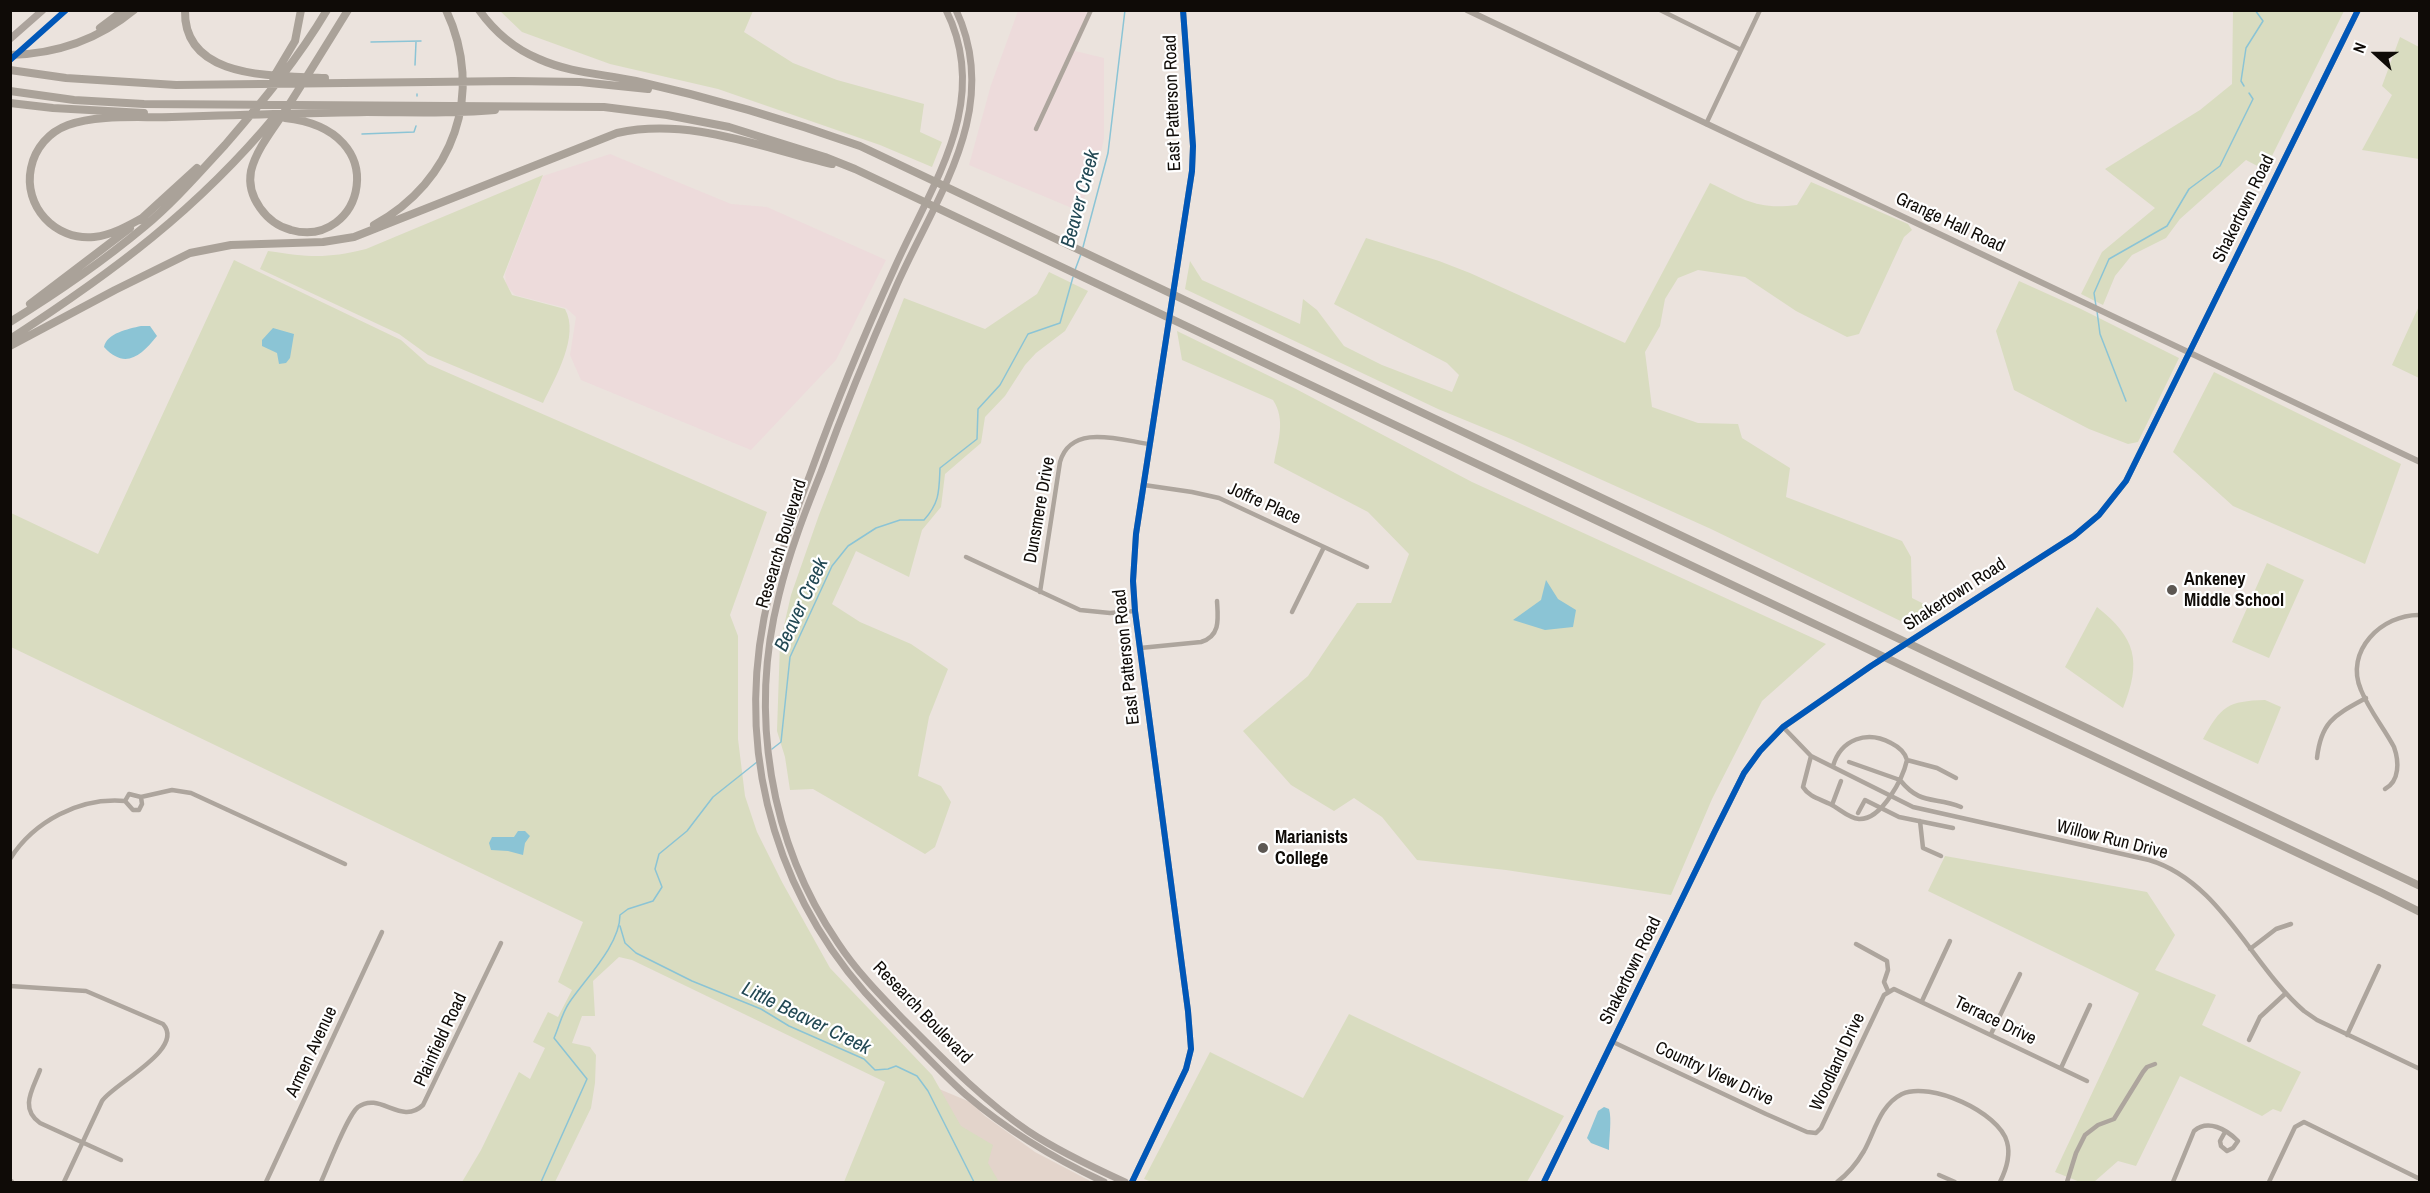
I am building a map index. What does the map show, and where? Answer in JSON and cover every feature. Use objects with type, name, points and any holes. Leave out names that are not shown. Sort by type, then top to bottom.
[{"type":"highway","points":[[74,45],[124,10]]},
{"type":"highway","points":[[10,55],[43,52],[74,45],[111,27],[134,10]]},
{"type":"highway","points":[[185,10],[188,31],[195,45],[207,57],[223,66],[250,73],[386,82]]},
{"type":"highway","points":[[290,59],[301,10]]},
{"type":"highway","points":[[10,320],[102,252],[193,172],[228,137],[290,59],[322,10]]},
{"type":"highway","points":[[10,320],[56,294],[146,225],[192,181],[327,10]]},
{"type":"highway","points":[[10,339],[98,282],[155,237],[264,136],[316,62],[348,10]]},
{"type":"highway","points":[[314,242],[334,240],[358,232],[384,219],[401,208],[432,175],[454,133],[463,95],[458,40],[446,10]]},
{"type":"highway","points":[[479,10],[500,34],[537,58],[577,71],[635,81],[695,97],[811,129],[860,146],[2420,886]]},
{"type":"highway","points":[[10,70],[66,78],[176,85],[580,82],[641,88],[695,97]]},
{"type":"highway","points":[[10,91],[74,100],[144,104],[604,107],[729,127],[825,156],[1184,323],[2420,912]]},
{"type":"highway","points":[[10,103],[195,117]]},
{"type":"highway","points":[[144,217],[113,233],[94,237],[76,236],[57,229],[42,215],[32,198],[30,177],[35,154],[43,142],[55,131],[79,122],[234,114],[482,111],[547,105]]},
{"type":"highway","points":[[234,114],[305,121],[332,132],[343,142],[353,156],[358,180],[351,203],[336,221],[322,229],[300,232],[283,227],[265,214],[253,194],[251,178],[264,136]]},
{"type":"highway","points":[[10,346],[115,290],[189,254],[231,245],[340,240],[361,235],[600,138],[642,129],[700,132],[855,169]]},
{"type":"main road","points":[[10,39],[43,10]]},
{"type":"main road","name":"Research Boulevard","points":[[946,10],[959,43],[963,65],[964,88],[959,120],[949,151],[894,268],[839,396],[775,573],[764,616],[758,655],[755,700],[762,784],[771,824],[793,880],[817,929],[867,996],[965,1094],[998,1120],[1059,1161],[1104,1182]]},
{"type":"main road","name":"Research Boulevard","points":[[956,10],[971,60],[973,94],[969,122],[959,153],[863,362],[804,516],[779,594],[769,644],[765,693],[766,735],[772,778],[788,842],[817,910],[839,945],[878,993],[945,1061],[1009,1117],[1063,1152],[1125,1182]]},
{"type":"street","points":[[1036,129],[1091,10]]},
{"type":"street","name":"East Patterson Road","points":[[1132,1182],[1186,1069],[1191,1049],[1188,1011],[1135,611],[1134,556],[1149,444],[1192,171],[1193,146],[1183,10]]},
{"type":"street","name":"Grange Hall Road","points":[[1467,10],[1480,13],[1706,124],[2420,462]]},
{"type":"street","points":[[1660,10],[1742,50]]},
{"type":"street","points":[[1706,124],[1760,10]]},
{"type":"street","name":"Shakertown Road","points":[[1544,1182],[1741,778],[1760,751],[1783,727],[1871,666],[2074,537],[2099,515],[2126,481],[2358,10]]},
{"type":"street","name":"Dunsmere Drive","points":[[1040,592],[1060,462],[1064,450],[1073,441],[1086,437],[1149,444]]},
{"type":"street","name":"Joffre Place","points":[[1144,485],[1219,498],[1367,567]]},
{"type":"street","points":[[1292,612],[1324,547]]},
{"type":"street","points":[[966,557],[1086,611],[1135,611]]},
{"type":"street","points":[[1140,648],[1209,639],[1218,627],[1217,601]]},
{"type":"street","points":[[2385,789],[2391,786],[2395,779],[2397,756],[2361,689],[2358,672],[2360,654],[2368,639],[2381,626],[2404,616],[2420,615]]},
{"type":"street","points":[[2317,758],[2318,742],[2329,720],[2366,698]]},
{"type":"street","name":"Willow Run Drive","points":[[1783,727],[1811,756],[1891,796],[1932,812],[2162,864],[2181,874],[2200,890],[2286,993],[2311,1017],[2420,1069]]},
{"type":"street","points":[[1811,756],[1803,787],[1806,794],[1832,805],[1851,817],[1863,819],[1882,808],[1891,796],[1907,760],[1905,753],[1895,745],[1878,738],[1864,736],[1852,741],[1839,752],[1833,766]]},
{"type":"street","points":[[1907,760],[1937,768],[1956,778]]},
{"type":"street","points":[[1849,762],[1900,780],[1912,794],[1927,800],[1942,801],[1961,807]]},
{"type":"street","points":[[1832,805],[1841,781]]},
{"type":"street","points":[[125,801],[129,794],[141,797],[172,790],[191,793],[345,864]]},
{"type":"street","points":[[125,801],[132,810],[139,810],[142,804],[141,797]]},
{"type":"street","points":[[1858,813],[1865,800],[1899,817],[1953,828]]},
{"type":"street","points":[[10,859],[31,834],[63,813],[96,801],[125,801]]},
{"type":"street","points":[[1920,820],[1923,848],[1941,856]]},
{"type":"street","points":[[2250,949],[2276,929],[2291,924]]},
{"type":"street","name":"Armen Avenue","points":[[266,1182],[382,932]]},
{"type":"street","points":[[1922,1001],[1950,941]]},
{"type":"street","name":"Plainfield Road","points":[[321,1182],[357,1108],[375,1102],[406,1113],[416,1111],[423,1105],[501,943]]},
{"type":"street","points":[[1856,944],[1887,962],[1888,970],[1884,982],[1889,991]]},
{"type":"street","points":[[2347,1035],[2379,966]]},
{"type":"street","points":[[1991,1034],[2020,974]]},
{"type":"street","points":[[10,986],[86,991],[162,1024],[167,1032],[159,1052],[151,1063],[106,1095],[64,1182]]},
{"type":"street","name":"Terrace Drive","points":[[1889,991],[1898,990],[2087,1081]]},
{"type":"street","name":"Woodland Drive","points":[[1803,1130],[1812,1133],[1818,1132],[1821,1128],[1889,991]]},
{"type":"street","points":[[2249,1040],[2260,1017],[2286,993]]},
{"type":"street","points":[[2061,1068],[2090,1005]]},
{"type":"street","name":"Country View Drive","points":[[1613,1042],[1803,1130]]},
{"type":"street","points":[[2067,1182],[2076,1153],[2085,1135],[2097,1125],[2114,1119],[2143,1072],[2147,1067],[2156,1064]]},
{"type":"street","points":[[40,1070],[29,1096],[30,1113],[40,1123],[121,1160]]},
{"type":"street","points":[[1838,1182],[1857,1163],[1890,1103],[1902,1095],[1920,1090],[1940,1093],[1995,1121],[2007,1143],[2008,1154],[2007,1168],[2000,1182]]},
{"type":"street","points":[[2269,1182],[2295,1127],[2300,1123],[2305,1123],[2420,1179]]},
{"type":"street","points":[[2173,1182],[2194,1131],[2201,1125],[2209,1124],[2225,1132]]},
{"type":"street","points":[[1939,1175],[1955,1182]]},
{"type":"shaded area","points":[[1018,11],[1093,11],[1075,51],[1104,58],[1104,138],[1099,162],[1079,211],[969,165],[991,85]]},
{"type":"shaded area","points":[[610,154],[731,204],[767,207],[886,260],[836,360],[751,450],[581,380],[570,355],[576,317],[566,308],[515,295],[506,285],[505,274],[543,176]]},
{"type":"shaded area","points":[[925,1083],[970,1102],[985,1116],[1035,1152],[1092,1182],[844,1182]]},
{"type":"green space","points":[[500,11],[753,11],[744,32],[793,63],[837,80],[924,104],[920,132],[942,142],[932,167],[880,145],[718,89],[610,64],[522,32]]},
{"type":"green space","points":[[2233,11],[2344,11],[2265,170],[2246,160],[2180,219],[2166,238],[2132,255],[2115,276],[2103,305],[2081,294],[2102,252],[2155,208],[2105,169],[2200,110],[2232,84]]},
{"type":"green space","points":[[2400,37],[2419,47],[2419,159],[2362,150],[2392,95],[2382,86]]},
{"type":"green space","points":[[543,175],[503,277],[512,295],[565,309],[569,320],[570,332],[564,357],[543,403],[428,355],[399,334],[260,269],[268,251],[317,256],[366,249]]},
{"type":"green space","points":[[1811,182],[1908,224],[1912,230],[1904,237],[1859,334],[1847,337],[1796,311],[1745,277],[1698,270],[1678,278],[1665,299],[1660,326],[1645,352],[1652,407],[1698,423],[1738,424],[1742,438],[1790,468],[1786,497],[1902,541],[1911,557],[1912,598],[1926,605],[1915,628],[1711,529],[1511,439],[1438,409],[1185,289],[1190,261],[1202,280],[1300,324],[1303,299],[1317,310],[1344,346],[1382,365],[1452,392],[1459,375],[1447,363],[1334,304],[1366,238],[1470,273],[1625,343],[1710,183],[1761,205],[1783,206],[1797,205]]},
{"type":"green space","points":[[234,260],[401,340],[428,364],[767,512],[730,615],[738,636],[738,739],[745,796],[757,832],[830,968],[932,1075],[961,1126],[993,1145],[988,1163],[999,1182],[844,1182],[885,1082],[632,960],[619,957],[593,981],[595,1016],[582,1016],[572,1043],[590,1047],[596,1055],[595,1083],[591,1108],[555,1182],[462,1182],[481,1150],[519,1072],[530,1079],[545,1048],[533,1042],[548,1012],[558,1017],[572,990],[558,982],[583,922],[11,647],[11,513],[98,554]]},
{"type":"green space","points":[[1049,272],[1088,291],[1065,331],[1036,353],[1025,365],[1005,396],[985,417],[981,443],[945,474],[941,507],[922,530],[909,577],[856,551],[832,604],[860,622],[911,644],[948,669],[929,717],[918,776],[941,786],[951,802],[935,847],[925,854],[813,789],[790,790],[785,757],[777,731],[780,643],[791,595],[819,515],[904,298],[985,329],[1037,294]]},
{"type":"green space","points":[[2019,281],[2179,358],[2138,442],[2128,444],[2089,429],[2014,390],[1996,331]]},
{"type":"green space","points":[[2419,306],[2420,378],[2392,365]]},
{"type":"green space","points":[[1177,331],[1296,389],[1472,482],[1826,644],[1762,701],[1712,799],[1671,895],[1506,870],[1417,860],[1382,817],[1354,798],[1334,811],[1291,785],[1243,731],[1308,676],[1357,603],[1391,603],[1409,554],[1368,512],[1274,463],[1280,423],[1273,400],[1182,360]]},
{"type":"green space","points":[[2214,372],[2401,464],[2365,564],[2233,506],[2173,452]]},
{"type":"green space","points":[[2267,563],[2304,580],[2269,658],[2232,642]]},
{"type":"green space","points":[[2097,607],[2120,629],[2132,652],[2132,677],[2123,708],[2065,667]]},
{"type":"green space","points":[[2265,700],[2281,707],[2258,764],[2203,739],[2215,719],[2227,708],[2242,702]]},
{"type":"green space","points":[[1945,856],[2147,892],[2175,935],[2155,970],[2216,995],[2202,1025],[2301,1072],[2281,1112],[2273,1109],[2262,1116],[2180,1076],[2136,1166],[2118,1161],[2094,1182],[2080,1182],[2055,1172],[2139,993],[1928,891]]},
{"type":"green space","points":[[1349,1014],[1564,1116],[1527,1182],[1152,1182],[1144,1179],[1210,1052],[1303,1098]]},
{"type":"water","points":[[141,326],[150,326],[157,336],[145,349],[132,358],[119,358],[104,347],[109,338],[114,335]]},
{"type":"water","points":[[273,328],[294,334],[290,358],[286,363],[279,364],[277,353],[262,346],[262,340]]},
{"type":"water","points":[[1546,580],[1558,599],[1576,610],[1573,627],[1545,630],[1513,620],[1541,600]]},
{"type":"water","points":[[518,831],[525,831],[530,836],[525,843],[523,855],[491,850],[489,843],[492,837],[514,837]]},
{"type":"water","points":[[1604,1107],[1609,1109],[1610,1113],[1609,1150],[1591,1143],[1587,1138],[1598,1111]]},
{"type":"waterway","name":"Beaver Creek","points":[[1083,247],[1108,153],[1125,10]]},
{"type":"waterway","points":[[2244,86],[2241,81],[2246,48],[2263,21],[2255,10]]},
{"type":"waterway","points":[[371,42],[421,41]]},
{"type":"waterway","points":[[415,65],[416,42]]},
{"type":"waterway","points":[[2096,306],[2094,293],[2109,259],[2167,226],[2189,189],[2220,166],[2253,99],[2249,93]]},
{"type":"waterway","points":[[362,134],[414,132],[416,126]]},
{"type":"waterway","name":"Beaver Creek","points":[[1075,270],[1081,254]]},
{"type":"waterway","name":"Beaver Creek","points":[[772,749],[781,742],[790,657],[832,566],[848,546],[876,528],[900,520],[924,520],[938,496],[940,468],[977,439],[978,409],[1000,385],[1028,334],[1060,323],[1073,277]]},
{"type":"waterway","points":[[2097,311],[2100,334],[2126,401]]},
{"type":"waterway","name":"Beaver Creek","points":[[541,1182],[587,1079],[554,1038],[562,1016],[608,950],[620,915],[628,909],[653,901],[662,887],[655,869],[659,854],[687,831],[713,797],[757,762]]},
{"type":"waterway","name":"Little Beaver Creek","points":[[620,926],[625,943],[636,953],[692,981],[761,1009],[789,1026],[864,1059],[875,1070],[896,1066],[917,1076],[928,1091],[974,1182]]},
{"type":"cycle path","points":[[10,60],[66,10]]},
{"type":"cycle path","points":[[1132,1182],[1186,1069],[1191,1049],[1133,581],[1136,534],[1192,171],[1193,146],[1183,10]]},
{"type":"cycle path","points":[[1544,1182],[1744,773],[1760,751],[1783,727],[1871,666],[2074,536],[2099,515],[2126,481],[2358,10]]},
{"type":"place","name":"Ankeney Middle School","points":[[2172,590]]},
{"type":"place","name":"Marianists College","points":[[1263,848]]}]
